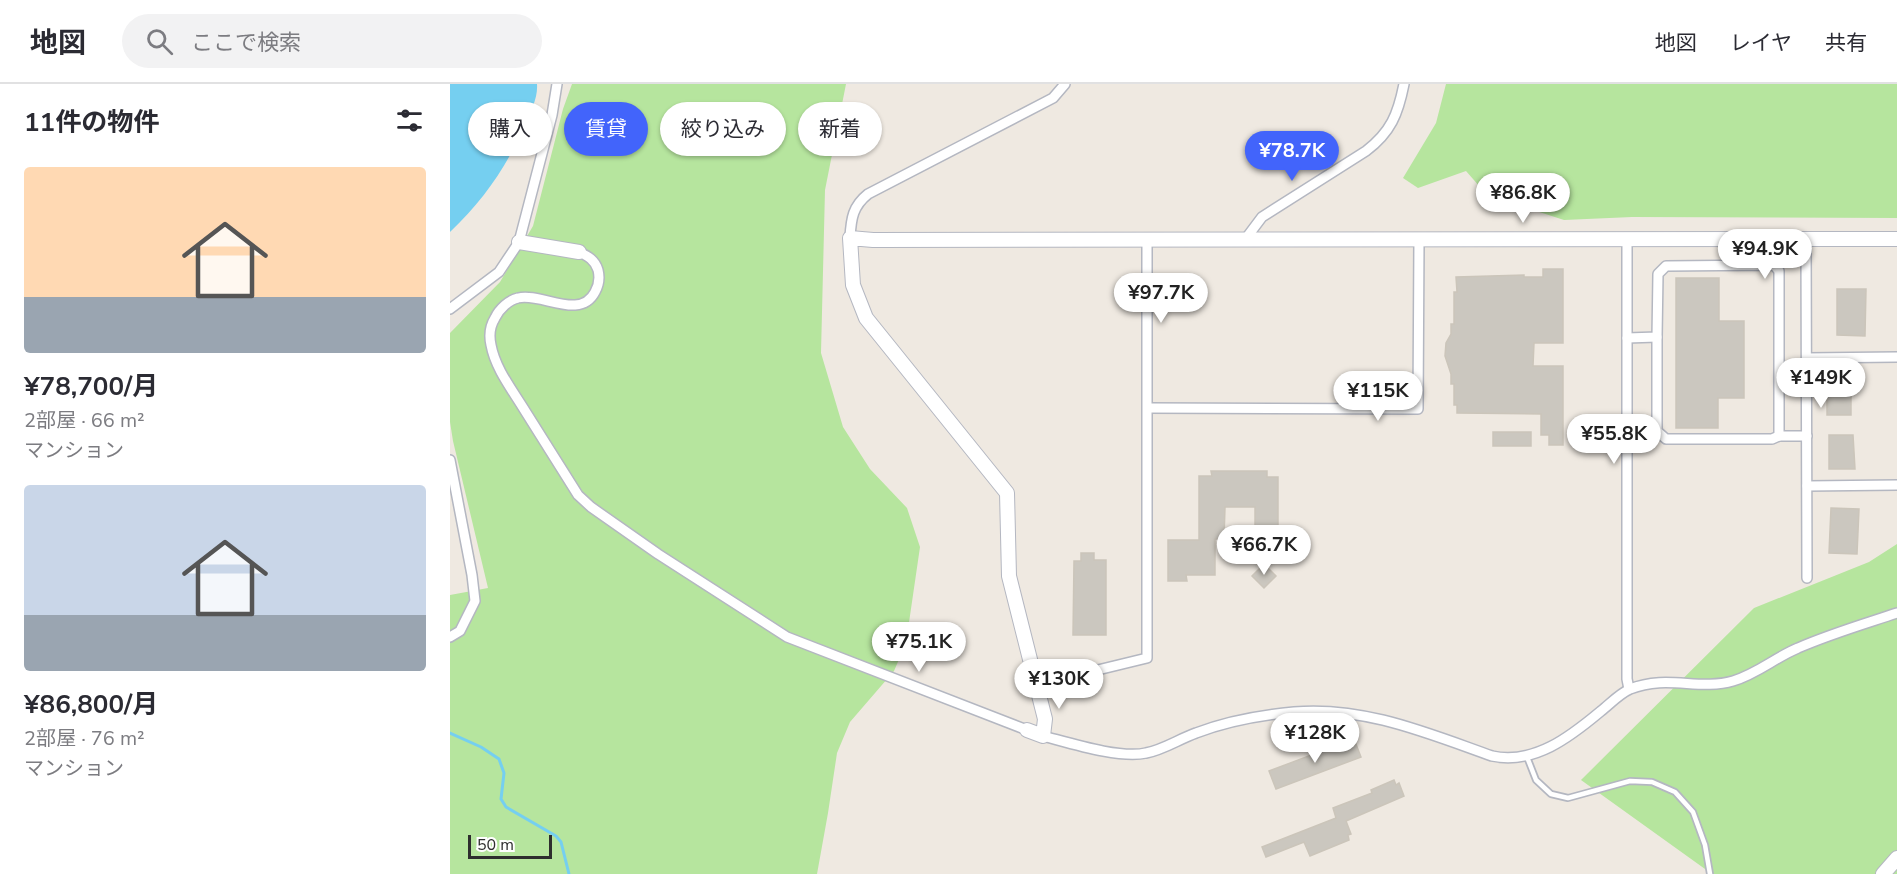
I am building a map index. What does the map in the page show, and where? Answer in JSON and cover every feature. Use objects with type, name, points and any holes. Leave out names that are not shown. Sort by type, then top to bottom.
[{"type":"street","points":[[450,309],[499,272],[519,242],[552,116],[557,84]]},
{"type":"street","points":[[1043,736],[1045,719],[1009,576],[1007,493],[871,327],[861,309],[853,285],[850,238],[852,213],[868,194],[1053,98],[1065,84]]},
{"type":"street","points":[[1244,241],[1262,217],[1366,151],[1381,138],[1393,123],[1404,84]]},
{"type":"street","points":[[850,238],[873,240],[1244,241],[1627,238],[1897,239]]},
{"type":"street","points":[[1627,238],[1627,679],[1629,689]]},
{"type":"street","points":[[1036,685],[1147,658],[1147,240]]},
{"type":"street","points":[[1148,408],[1418,409],[1419,240]]},
{"type":"street","points":[[1806,240],[1808,358],[1806,578]]},
{"type":"street","points":[[519,242],[579,252],[594,262],[598,274],[597,287],[590,300],[584,303],[571,305],[529,297],[516,298],[499,311],[494,319],[490,337],[494,356],[507,382],[578,495],[591,507],[658,554],[786,637],[1043,736],[1118,753],[1137,754],[1154,751],[1193,734],[1233,722],[1295,712],[1335,712],[1397,722],[1492,756],[1527,757],[1572,735],[1629,689],[1669,681],[1707,685],[1731,682],[1754,673],[1798,648],[1897,613]]},
{"type":"street","points":[[1779,436],[1779,271],[1774,265],[1666,266],[1658,274],[1658,431],[1666,439],[1772,439],[1779,436],[1807,436]]},
{"type":"street","points":[[1627,338],[1657,338]]},
{"type":"street","points":[[1808,358],[1897,357]]},
{"type":"street","points":[[450,460],[475,601],[460,631],[450,637]]},
{"type":"street","points":[[1807,486],[1897,485]]},
{"type":"street","points":[[1883,874],[1897,858]]},
{"type":"lane","points":[[1527,757],[1536,780],[1551,794],[1568,798],[1630,782],[1652,782],[1675,792],[1693,812],[1705,845],[1710,874]]},
{"type":"green space","points":[[572,84],[846,84],[842,102],[798,102],[798,156],[832,156],[825,190],[821,353],[843,427],[870,469],[907,508],[920,547],[906,643],[894,671],[850,722],[837,753],[817,874],[450,874],[450,595],[488,588],[450,422],[450,333],[500,282],[533,226],[564,106],[564,156],[648,156],[648,102],[566,102]]},
{"type":"green space","points":[[1446,84],[1897,84],[1897,218],[1632,217],[1564,220],[1487,195],[1466,171],[1418,188],[1403,178],[1436,123]]},
{"type":"green space","points":[[1897,544],[1897,874],[1712,874],[1581,780],[1754,608],[1869,562]]},
{"type":"water","points":[[450,84],[537,84],[534,102],[468,102],[468,156],[510,156],[474,208],[450,232]]},
{"type":"building","points":[[1543,269],[1563,269],[1563,343],[1534,343],[1533,366],[1563,366],[1563,445],[1549,445],[1549,435],[1541,435],[1541,414],[1457,413],[1457,405],[1454,405],[1454,384],[1451,384],[1451,374],[1445,356],[1446,343],[1451,334],[1451,324],[1454,324],[1456,277],[1524,275],[1524,277],[1543,277]]},
{"type":"building","points":[[1676,278],[1719,278],[1719,321],[1744,321],[1744,398],[1718,398],[1718,428],[1676,428]]},
{"type":"building","points":[[1837,289],[1866,289],[1865,336],[1837,335]]},
{"type":"building","points":[[1827,381],[1858,381],[1858,390],[1851,390],[1851,415],[1827,415]]},
{"type":"building","points":[[1493,432],[1531,432],[1531,446],[1493,446]]},
{"type":"building","points":[[1829,435],[1853,435],[1855,469],[1829,469]]},
{"type":"building","points":[[1211,471],[1267,471],[1267,477],[1278,477],[1278,562],[1255,562],[1244,549],[1255,549],[1255,507],[1225,507],[1224,539],[1215,539],[1215,575],[1186,575],[1187,581],[1168,581],[1168,540],[1199,540],[1199,476],[1212,476]]},
{"type":"building","points":[[1831,508],[1859,509],[1857,554],[1829,553]]},
{"type":"building","points":[[1081,553],[1094,553],[1094,560],[1106,560],[1106,635],[1073,635],[1074,561],[1081,561]]},
{"type":"building","points":[[1264,564],[1276,576],[1264,588],[1252,576]]},
{"type":"building","points":[[1354,739],[1361,757],[1276,789],[1269,771]]},
{"type":"building","points":[[1394,780],[1396,785],[1399,783],[1404,796],[1346,821],[1351,834],[1348,835],[1349,840],[1310,856],[1304,842],[1266,857],[1262,847],[1336,818],[1333,808],[1372,793],[1371,790]]},
{"type":"waterway","points":[[450,733],[481,747],[499,759],[504,773],[501,799],[506,807],[556,836],[561,842],[569,874]]}]
